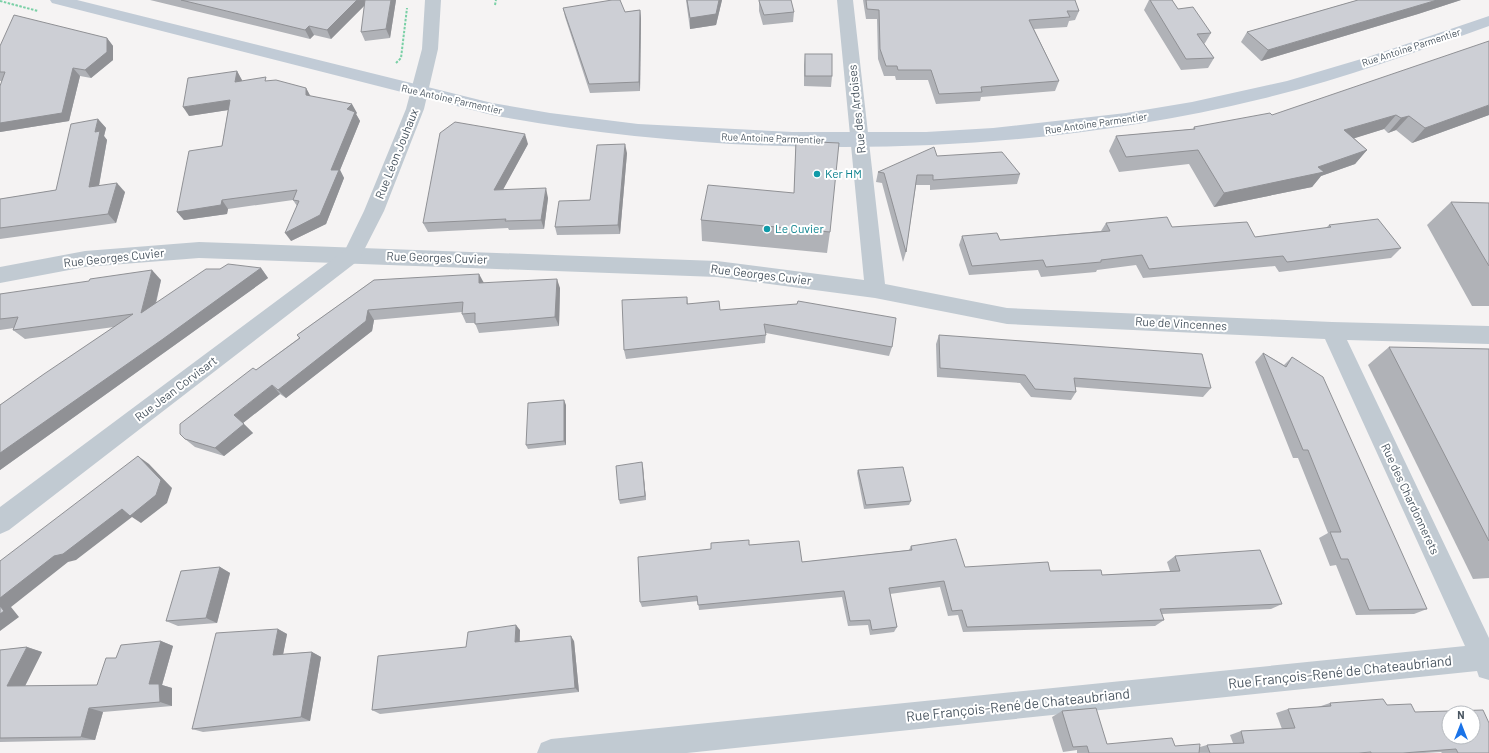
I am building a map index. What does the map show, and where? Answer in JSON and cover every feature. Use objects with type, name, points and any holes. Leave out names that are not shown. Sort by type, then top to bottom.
[{"type":"main road","name":"Rue Antoine Parmentier","points":[[58,0],[491,109],[575,122],[686,134],[808,140],[861,140],[967,136],[1032,131],[1176,111],[1261,94],[1304,82],[1489,21]]},
{"type":"street","name":"Rue Léon Jouhaux","points":[[352,256],[374,211],[421,92],[430,49],[434,0]]},
{"type":"street","name":"Rue des Ardoises","points":[[845,0],[861,140],[875,290]]},
{"type":"street","name":"Rue Georges Cuvier","points":[[0,275],[85,259],[199,250],[717,269],[875,290]]},
{"type":"street","name":"Rue Jean Corvisart","points":[[0,522],[352,256]]},
{"type":"street","name":"Rue de Vincennes","points":[[875,290],[1007,316],[1332,331],[1489,335]]},
{"type":"street","name":"Rue des Chardonnerets","points":[[1332,331],[1486,662]]},
{"type":"street","name":"Rue François-René de Chateaubriand","points":[[551,753],[1486,662]]},
{"type":"path","points":[[495,5],[496,0]]},
{"type":"path","points":[[0,1],[42,12]]},
{"type":"path","points":[[394,64],[401,58],[407,8]]},
{"type":"building","points":[[181,0],[357,0],[327,30],[309,26],[305,30]]},
{"type":"building","points":[[365,0],[391,0],[386,29],[361,32]]},
{"type":"building","points":[[620,0],[625,12],[640,10],[639,82],[589,84],[563,8]]},
{"type":"building","points":[[687,0],[719,0],[716,14],[690,18]]},
{"type":"building","points":[[759,0],[791,0],[794,12],[764,15]]},
{"type":"building","points":[[866,0],[1075,0],[1079,11],[1067,11],[1070,17],[1029,20],[1059,81],[981,87],[982,92],[939,94],[931,70],[898,70],[897,66],[886,66],[880,49],[879,10],[867,9]]},
{"type":"building","points":[[1150,0],[1172,0],[1178,9],[1193,7],[1211,33],[1197,34],[1214,58],[1186,59]]},
{"type":"building","points":[[1358,0],[1437,0],[1268,50],[1247,32]]},
{"type":"building","points":[[14,15],[107,38],[107,52],[85,70],[73,68],[62,113],[0,123],[0,86],[5,72],[0,72],[0,46]]},
{"type":"building","points":[[1489,41],[1489,105],[1425,128],[1409,116],[1401,118],[1396,115],[1344,130],[1367,150],[1318,167],[1324,172],[1224,193],[1198,150],[1126,157],[1116,136],[1195,129],[1194,127],[1270,113],[1272,115]]},
{"type":"building","points":[[805,54],[832,54],[832,76],[805,76]]},
{"type":"building","points":[[237,71],[235,82],[266,77],[265,81],[276,80],[306,88],[306,95],[352,104],[347,109],[355,112],[331,170],[339,170],[320,215],[285,233],[299,201],[293,200],[297,190],[222,200],[221,205],[177,212],[189,151],[222,146],[230,100],[183,107],[188,78]]},
{"type":"building","points":[[98,119],[95,132],[100,131],[89,187],[117,183],[108,214],[0,228],[0,199],[56,190],[71,124]]},
{"type":"building","points":[[455,122],[525,134],[494,190],[546,188],[541,220],[505,221],[506,219],[423,223],[440,133]]},
{"type":"building","points":[[796,141],[839,143],[830,232],[701,220],[708,185],[794,193]]},
{"type":"building","points":[[625,144],[618,225],[555,227],[559,201],[590,200],[597,145]]},
{"type":"building","points":[[934,147],[937,156],[1002,152],[1020,174],[933,180],[933,175],[917,175],[906,252],[884,173],[878,172]]},
{"type":"building","points":[[1451,202],[1489,203],[1489,266]]},
{"type":"building","points":[[1167,217],[1172,227],[1247,222],[1255,237],[1378,219],[1401,248],[1287,262],[1283,256],[1149,269],[1142,255],[1101,260],[1101,262],[1046,267],[1043,260],[972,266],[962,236],[997,233],[1000,240],[1110,231],[1106,223]]},
{"type":"building","points":[[228,264],[261,268],[163,339],[0,453],[0,405],[133,314],[13,330],[18,317],[0,319],[0,294],[152,270],[141,313],[206,269],[220,269]]},
{"type":"building","points":[[479,274],[479,283],[557,279],[555,317],[475,324],[475,313],[462,314],[463,302],[368,310],[366,321],[278,390],[272,385],[234,415],[244,424],[215,448],[185,439],[180,434],[180,424],[253,368],[256,370],[300,338],[297,335],[374,280]]},
{"type":"building","points":[[687,297],[687,304],[719,301],[720,310],[797,304],[798,301],[896,318],[892,347],[764,324],[766,335],[624,350],[622,300]]},
{"type":"building","points":[[939,335],[1202,354],[1211,388],[1074,378],[1076,392],[1035,389],[1025,375],[940,368]]},
{"type":"building","points":[[1389,347],[1489,349],[1489,541]]},
{"type":"building","points":[[1263,353],[1286,367],[1292,357],[1323,377],[1427,609],[1369,610],[1348,559],[1341,559],[1330,532],[1341,532],[1308,450],[1303,450]]},
{"type":"building","points":[[564,400],[564,441],[526,445],[528,403]]},
{"type":"building","points":[[138,456],[161,480],[156,495],[130,516],[122,509],[63,554],[54,556],[0,598],[0,561]]},
{"type":"building","points":[[642,462],[645,496],[619,500],[616,466]]},
{"type":"building","points":[[903,467],[911,501],[866,505],[858,470]]},
{"type":"building","points":[[956,539],[965,567],[1048,562],[1050,571],[1101,570],[1102,575],[1180,571],[1175,556],[1260,550],[1282,604],[1160,609],[1164,620],[967,627],[962,610],[952,611],[944,581],[889,588],[897,627],[872,630],[870,620],[850,621],[844,591],[698,605],[697,596],[640,602],[638,557],[711,549],[711,543],[749,540],[749,545],[799,541],[802,562],[912,550],[911,546]]},
{"type":"building","points":[[220,567],[206,618],[166,621],[181,571]]},
{"type":"building","points":[[0,606],[4,611],[0,614]]},
{"type":"building","points":[[516,625],[515,642],[571,636],[575,688],[372,710],[378,656],[466,647],[468,632]]},
{"type":"building","points":[[278,629],[273,655],[312,652],[301,717],[192,729],[216,633]]},
{"type":"building","points":[[161,641],[149,684],[159,684],[160,702],[89,708],[81,737],[0,738],[0,650],[27,647],[7,686],[97,685],[106,658],[116,658],[121,645]]},
{"type":"building","points":[[1383,699],[1387,705],[1411,704],[1415,712],[1441,711],[1441,745],[1481,745],[1481,710],[1483,710],[1489,723],[1489,753],[1458,753],[1456,749],[1403,753],[1210,753],[1207,745],[1244,743],[1241,731],[1295,728],[1288,709],[1331,706],[1330,703]]},
{"type":"building","points":[[1096,708],[1107,744],[1172,738],[1175,746],[1200,744],[1199,753],[1089,753],[1087,746],[1073,747],[1062,711]]},
{"type":"place","name":"Ker HM","points":[[817,174]]},
{"type":"place","name":"Le Cuvier","points":[[767,229]]}]
